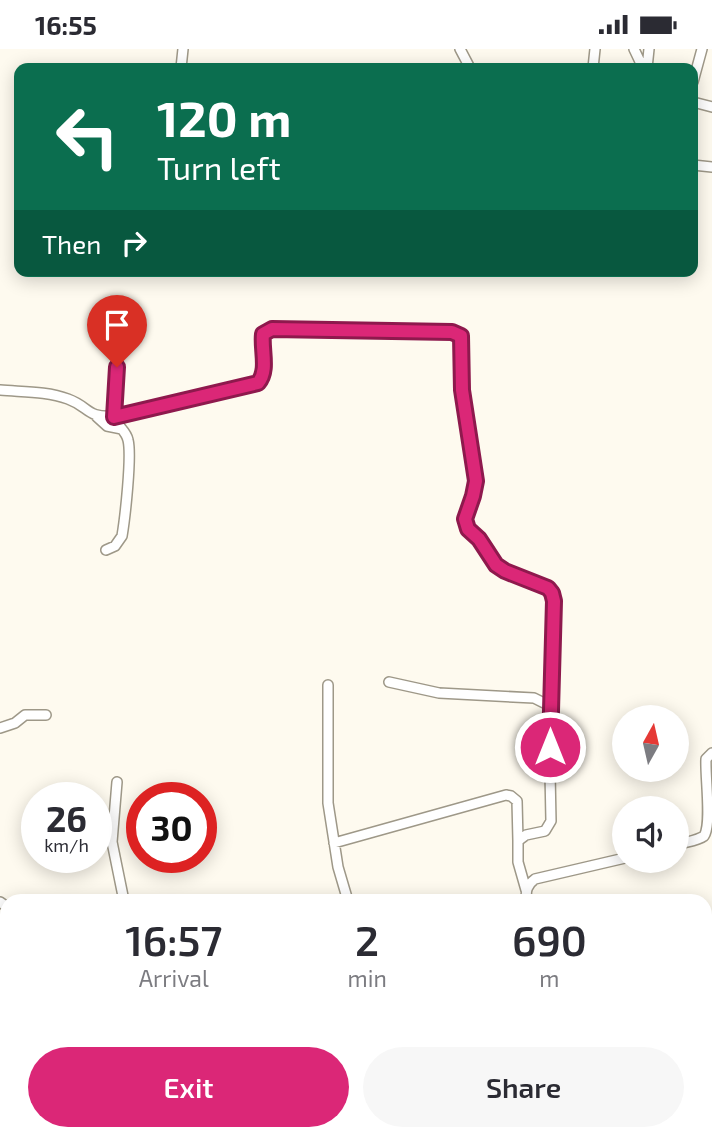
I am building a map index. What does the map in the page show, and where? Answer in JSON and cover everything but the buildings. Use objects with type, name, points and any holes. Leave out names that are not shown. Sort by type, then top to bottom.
[{"type":"street","points":[[97,417],[114,417],[258,383],[262,379],[264,367],[263,334],[272,329],[457,333],[462,340],[462,390],[475,468],[473,496],[465,519],[466,524],[496,565],[548,588],[554,601],[550,706],[551,821],[545,831],[526,835],[518,841]]},
{"type":"street","points":[[0,390],[66,398],[79,404],[107,426],[121,429]]},
{"type":"street","points":[[106,550],[120,542],[124,528],[128,440],[114,417]]},
{"type":"street","points":[[389,682],[439,693],[534,698],[550,706]]},
{"type":"street","points":[[328,685],[328,803],[346,894]]},
{"type":"street","points":[[0,727],[15,723],[25,715],[46,715]]},
{"type":"street","points":[[689,841],[703,837],[707,832],[710,813],[706,759],[712,753]]},
{"type":"street","points":[[117,782],[111,842],[122,894]]},
{"type":"street","points":[[334,843],[512,796],[517,801],[518,862],[526,894]]},
{"type":"street","points":[[526,890],[536,879],[612,861]]},
{"type":"lane","points":[[114,417],[119,334],[126,307]]},
{"type":"route","points":[[117,367],[114,417],[258,383],[262,379],[264,367],[263,334],[272,329],[452,332],[461,336],[462,390],[476,481],[465,519],[466,524],[496,565],[548,588],[552,593],[554,601],[550,747]]}]
